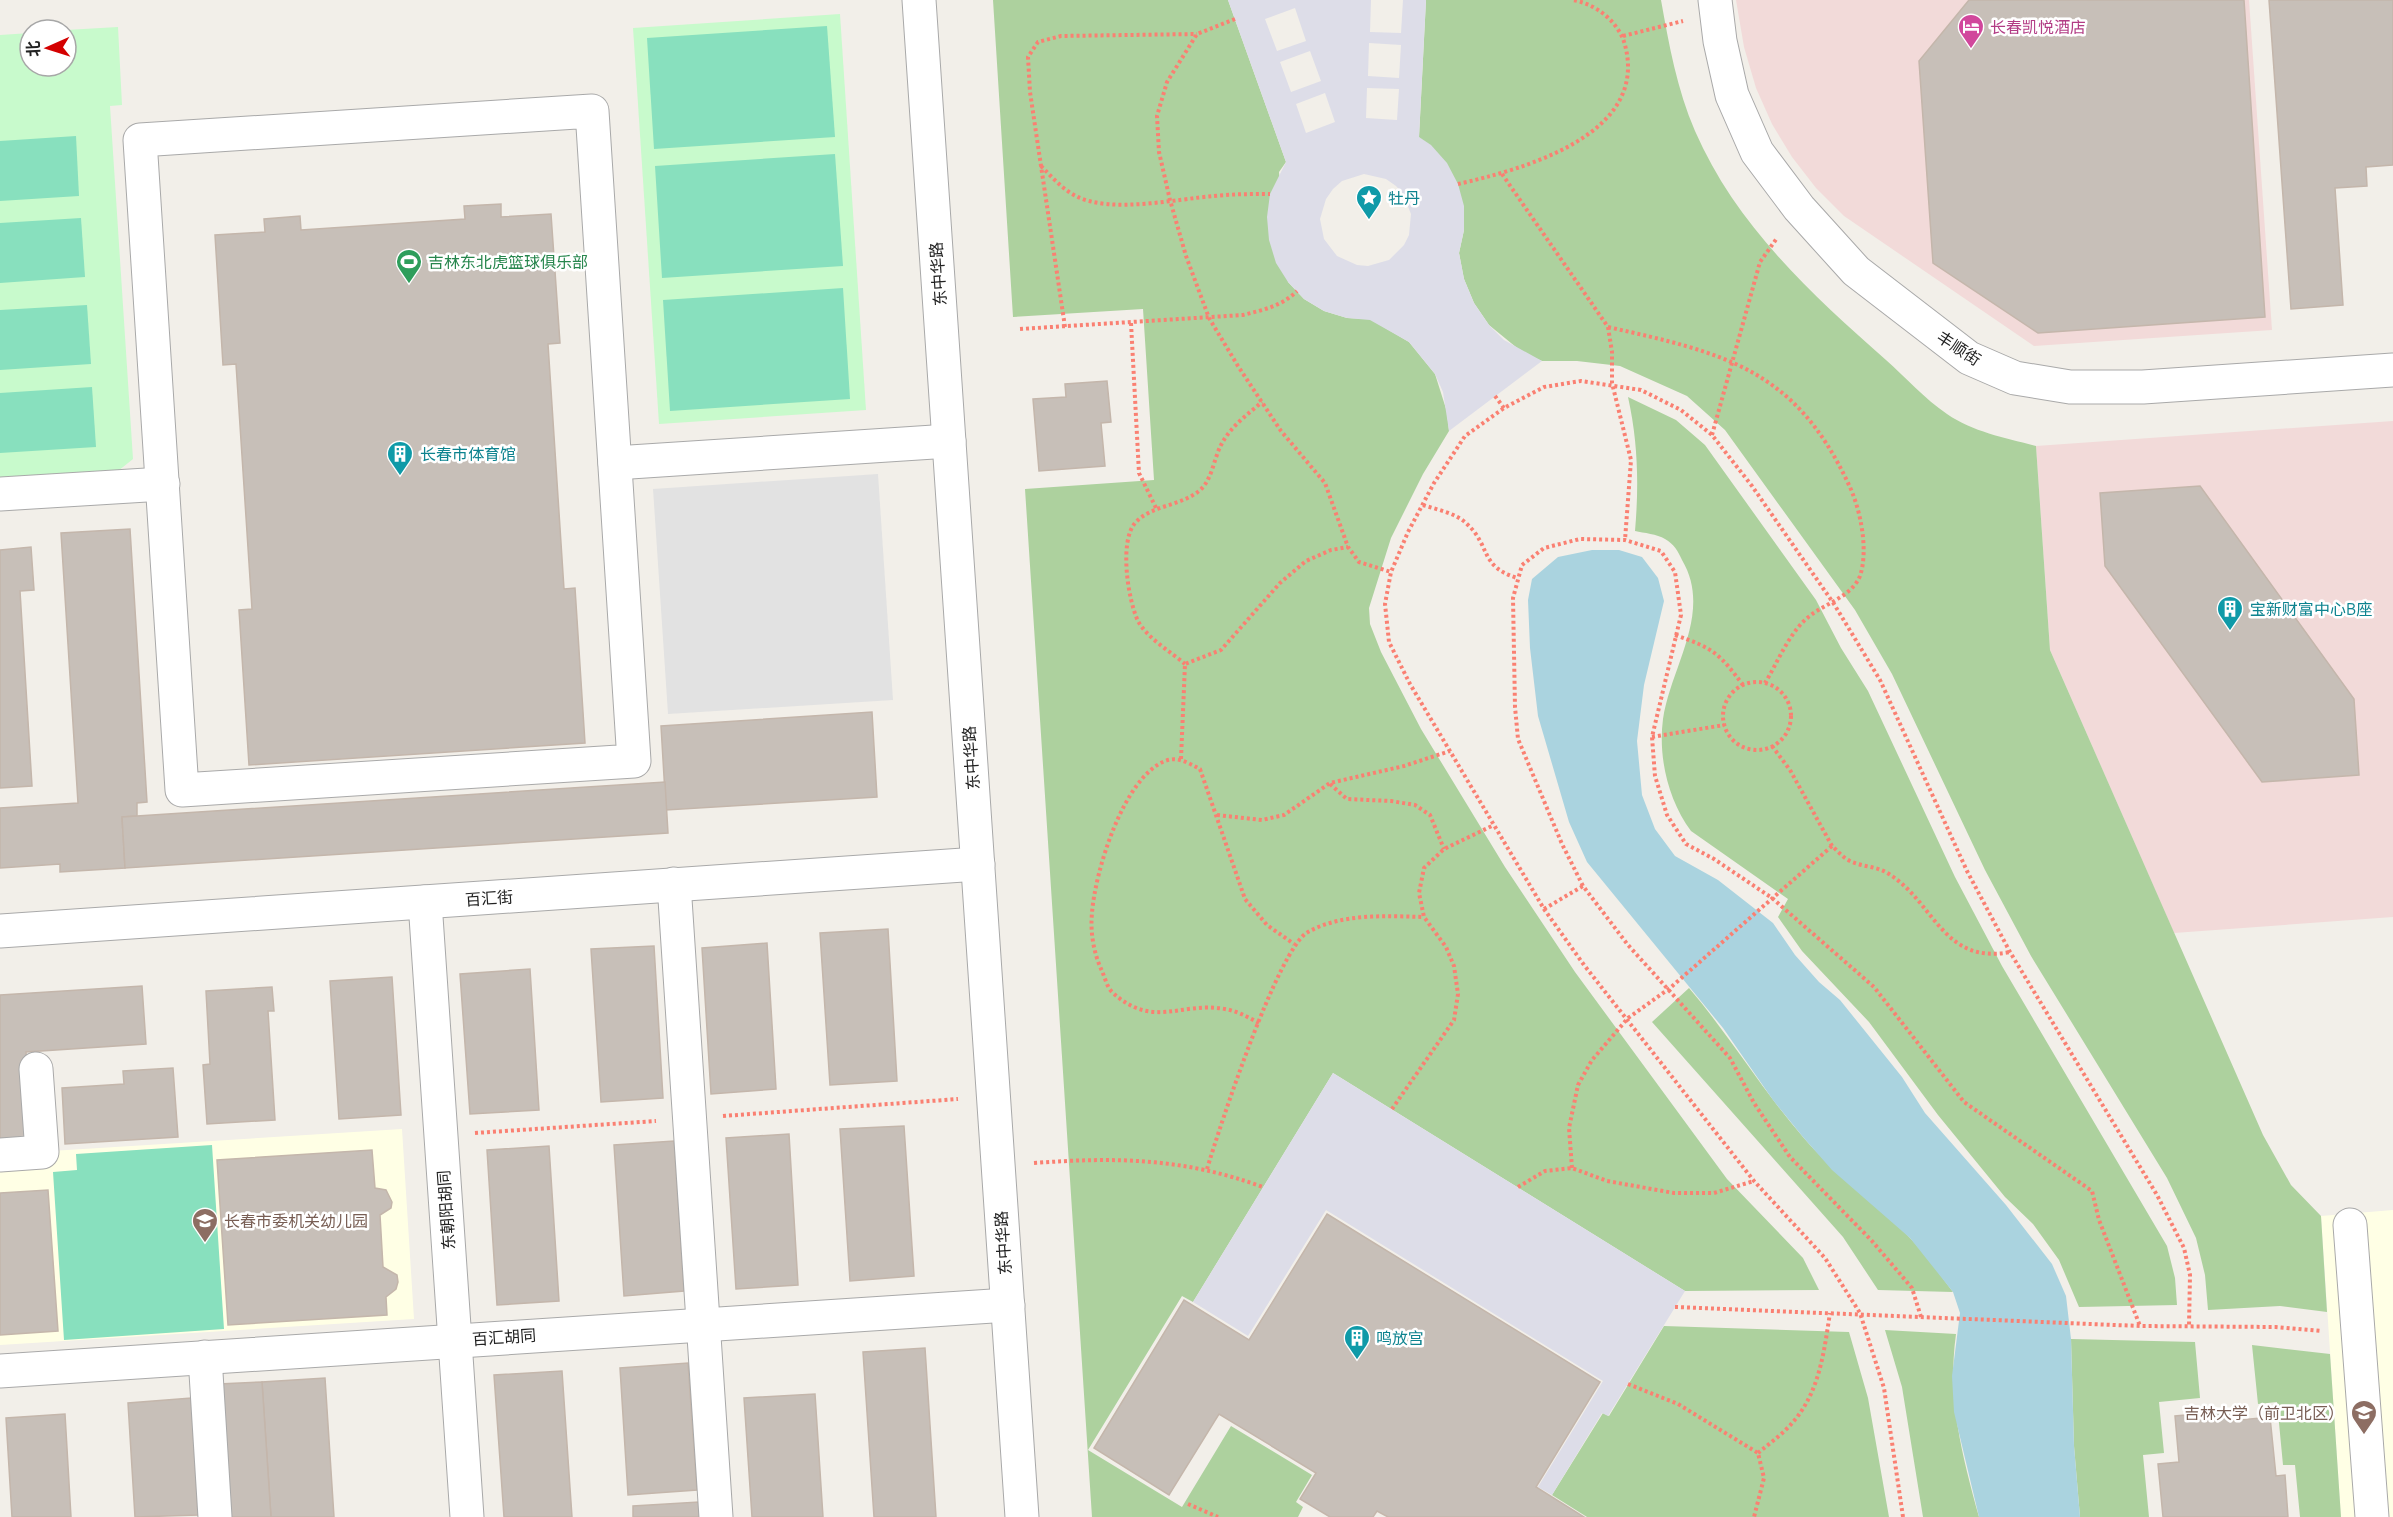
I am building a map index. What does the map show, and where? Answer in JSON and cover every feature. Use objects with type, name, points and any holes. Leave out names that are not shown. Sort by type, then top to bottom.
[{"type":"street","name":"东中华路","points":[[919,0],[1022,1517]]},
{"type":"street","name":"丰顺街","points":[[1716,9],[1720,41],[1736,104],[1757,152],[1799,208],[1856,271],[1970,358],[2015,378],[2070,387],[2143,387],[2393,370]]},
{"type":"street","points":[[592,111],[615,464],[634,761],[182,790],[140,140],[592,111]]},
{"type":"street","points":[[615,464],[949,441]]},
{"type":"street","points":[[0,494],[163,484]]},
{"type":"street","name":"百汇街","points":[[0,931],[978,864]]},
{"type":"street","points":[[674,885],[716,1517]]},
{"type":"street","name":"东朝阳胡同","points":[[425,902],[467,1517]]},
{"type":"street","points":[[0,1155],[42,1152],[36,1068]]},
{"type":"street","points":[[2349,1225],[2372,1517]]},
{"type":"street","name":"百汇胡同","points":[[0,1371],[1008,1305]]},
{"type":"street","points":[[205,1357],[214,1517]]},
{"type":"path","points":[[1458,183],[1502,174],[1563,148],[1598,128],[1618,106],[1627,86],[1630,62],[1623,36],[1603,13],[1588,3],[1573,0]]},
{"type":"path","points":[[1623,36],[1716,9]]},
{"type":"path","points":[[1065,327],[1030,92],[1028,57],[1038,42],[1061,36],[1197,34],[1235,20]]},
{"type":"path","points":[[1197,34],[1167,82],[1157,116],[1159,152],[1186,256],[1209,318],[1281,431],[1325,483],[1348,547],[1359,562],[1391,572]]},
{"type":"path","points":[[1041,165],[1060,186],[1077,197],[1097,202],[1126,204],[1270,194]]},
{"type":"path","points":[[1502,174],[1608,327],[1612,352],[1612,383],[1631,460],[1625,540]]},
{"type":"path","points":[[1712,435],[1761,262],[1799,208]]},
{"type":"path","points":[[1020,329],[1243,315],[1288,300],[1297,291]]},
{"type":"path","points":[[1131,323],[1139,473],[1157,510]]},
{"type":"path","points":[[1608,327],[1680,343],[1732,360],[1785,392],[1833,450],[1859,506],[1863,543],[1859,577],[1834,604],[1810,615],[1791,639],[1765,682]]},
{"type":"path","points":[[1903,1517],[1884,1388],[1860,1313],[1825,1258],[1754,1181],[1584,964],[1544,909],[1410,684],[1389,642],[1385,604],[1391,572],[1408,532],[1434,483],[1465,436],[1504,408],[1544,387],[1581,381],[1612,383],[1641,390],[1682,410],[1712,435],[1752,486],[1834,604],[1880,680],[1967,871],[2010,952],[2157,1195],[2184,1248],[2190,1275],[2189,1326]]},
{"type":"path","points":[[1496,396],[1504,408]]},
{"type":"path","points":[[1185,664],[1138,622],[1129,594],[1126,545],[1135,523],[1157,510],[1184,501],[1202,489],[1222,443],[1237,424],[1262,402]]},
{"type":"path","points":[[1423,506],[1466,522],[1475,533],[1487,559],[1500,573],[1517,578]]},
{"type":"path","points":[[1921,1317],[1912,1288],[1872,1241],[1790,1157],[1754,1103],[1730,1058],[1670,988],[1628,945],[1583,886],[1562,844],[1518,739],[1513,598],[1522,565],[1544,548],[1580,539],[1625,540],[1661,551],[1675,572],[1681,615],[1652,737],[1655,776],[1667,815],[1686,844],[1714,859],[1772,898],[1874,987],[1964,1102],[2092,1191],[2099,1220],[2140,1326]]},
{"type":"path","points":[[1185,664],[1221,650],[1280,583],[1306,561],[1331,550],[1348,547]]},
{"type":"path","points":[[1675,635],[1708,646],[1725,660],[1743,685]]},
{"type":"path","points":[[1181,759],[1185,664]]},
{"type":"path","points":[[1765,682],[1784,695],[1791,717],[1782,739],[1772,746],[1749,749],[1738,744],[1724,724],[1726,701],[1743,685],[1765,682]]},
{"type":"path","points":[[1652,737],[1724,724]]},
{"type":"path","points":[[1772,746],[1790,770],[1832,846],[1850,861],[1888,872],[1907,888],[1944,934],[1965,950],[1995,955],[2010,952]]},
{"type":"path","points":[[1217,815],[1262,820],[1284,815],[1330,783],[1404,766],[1450,751]]},
{"type":"path","points":[[1259,1023],[1224,1009],[1197,1008],[1165,1014],[1136,1009],[1110,990],[1095,954],[1091,915],[1100,866],[1117,819],[1140,783],[1157,766],[1166,760],[1181,759],[1200,769],[1245,899],[1267,925],[1294,944]]},
{"type":"path","points":[[1330,783],[1347,799],[1392,801],[1415,805],[1430,815],[1444,849]]},
{"type":"path","points":[[1392,1109],[1454,1020],[1458,994],[1454,966],[1446,947],[1424,917],[1419,892],[1424,868],[1444,849],[1494,825]]},
{"type":"path","points":[[1572,1168],[1569,1128],[1578,1085],[1592,1060],[1628,1018],[1670,988],[1832,846]]},
{"type":"path","points":[[1544,909],[1583,886]]},
{"type":"path","points":[[1207,1168],[1225,1111],[1259,1023],[1294,944],[1307,932],[1345,920],[1390,916],[1424,917]]},
{"type":"path","points":[[998,1165],[1093,1159],[1150,1161],[1207,1168],[1263,1187]]},
{"type":"path","points":[[1518,1187],[1545,1171],[1572,1168],[1607,1181],[1674,1193],[1714,1193],[1754,1181]]},
{"type":"path","points":[[1675,1307],[2140,1326],[2276,1327],[2358,1335]]},
{"type":"path","points":[[1758,1453],[1794,1421],[1816,1385],[1824,1358],[1830,1312]]},
{"type":"path","points":[[1628,1384],[1678,1404],[1758,1453],[1764,1478],[1754,1517]]},
{"type":"path","points":[[1188,1504],[1218,1517]]},
{"type":"shaded area","points":[[1228,0],[1371,0],[1370,32],[1401,33],[1403,0],[1426,0],[1419,137],[1431,145],[1447,163],[1458,184],[1464,206],[1464,230],[1459,253],[1464,279],[1474,303],[1489,325],[1504,340],[1542,361],[1449,431],[1443,392],[1435,374],[1409,342],[1370,320],[1347,318],[1324,311],[1304,299],[1288,282],[1276,263],[1269,240],[1267,217],[1270,194],[1286,162]],"holes":[[[1295,8],[1306,41],[1277,51],[1265,19]],[[1369,43],[1401,45],[1399,78],[1368,76]],[[1310,51],[1321,81],[1291,92],[1280,62]],[[1367,88],[1399,89],[1397,120],[1366,118]],[[1325,93],[1335,122],[1306,133],[1296,104]],[[1364,174],[1386,179],[1396,186],[1403,194],[1411,214],[1409,235],[1404,245],[1389,260],[1368,266],[1357,265],[1337,256],[1324,239],[1320,219],[1326,199],[1342,181]]]},
{"type":"shaded area","points":[[1736,0],[2249,0],[2272,330],[2034,346],[1844,216],[1816,188],[1792,157],[1772,124],[1756,88],[1744,47]]},
{"type":"shaded area","points":[[2393,421],[2393,917],[2174,933],[2050,650],[2036,446]]},
{"type":"shaded area","points":[[878,474],[893,700],[668,714],[653,489]]},
{"type":"shaded area","points":[[1333,1073],[1685,1291],[1608,1416],[1602,1413],[1552,1495],[1538,1487],[1603,1381],[1326,1210],[1248,1336],[1193,1302]]},
{"type":"shaded area","name":"长春市委机关幼儿园","points":[[402,1129],[414,1319],[0,1345],[0,1169],[51,1166],[51,1151]]},
{"type":"shaded area","name":"吉林大学（前卫北区）","points":[[2393,1210],[2393,1517],[2341,1517],[2321,1216]]},
{"type":"green space","points":[[993,0],[1228,0],[1286,162],[1279,172],[1288,282],[1304,299],[1324,311],[1347,318],[1370,319],[1409,342],[1435,374],[1447,412],[1449,431],[1423,474],[1391,538],[1369,608],[1370,624],[1381,652],[1421,729],[1505,867],[1575,972],[1727,1179],[1803,1258],[1819,1290],[1685,1291],[1333,1073],[1193,1302],[1182,1296],[1088,1450],[1182,1507],[1231,1426],[1312,1475],[1296,1502],[1303,1507],[1298,1517],[1092,1517],[1025,489],[1154,480],[1143,309],[1013,317]]},
{"type":"green space","points":[[1426,0],[1661,0],[1678,83],[1695,131],[1732,197],[1778,256],[1830,310],[1939,408],[1957,420],[1979,430],[2036,446],[2050,650],[2263,1135],[2291,1185],[2321,1216],[2327,1312],[2280,1306],[2208,1310],[2205,1275],[2196,1238],[2167,1178],[2031,956],[1985,870],[1892,674],[1855,610],[1725,430],[1687,396],[1620,366],[1577,361],[1542,361],[1522,352],[1489,325],[1474,303],[1464,279],[1459,253],[1464,230],[1419,137]]},
{"type":"green space","points":[[840,14],[866,410],[659,424],[633,28]]},
{"type":"green space","points":[[827,26],[835,137],[654,149],[647,38]]},
{"type":"green space","points":[[118,27],[122,105],[110,106],[133,459],[118,471],[0,479],[0,35],[18,34],[18,78],[78,78],[78,29]]},
{"type":"green space","points":[[76,136],[79,196],[0,201],[0,141]]},
{"type":"green space","points":[[835,154],[843,266],[662,278],[655,166]]},
{"type":"green space","points":[[81,218],[85,277],[0,283],[0,223]]},
{"type":"green space","points":[[843,288],[850,399],[670,411],[663,300]]},
{"type":"green space","points":[[87,305],[91,364],[0,370],[0,310]]},
{"type":"green space","points":[[92,387],[96,447],[0,453],[0,393]]},
{"type":"green space","points":[[1628,397],[1676,420],[1705,445],[1816,600],[1841,648],[1868,691],[1955,877],[2002,966],[2167,1246],[2175,1278],[2177,1305],[2079,1307],[2059,1260],[2033,1224],[2005,1197],[1938,1115],[1869,1022],[1802,951],[1778,917],[1788,899],[1691,831],[1683,819],[1666,778],[1662,733],[1667,699],[1692,619],[1693,599],[1690,580],[1673,545],[1658,536],[1635,531],[1637,464]]},
{"type":"green space","points":[[1689,988],[1774,1101],[1815,1151],[1910,1238],[1953,1292],[1878,1290],[1843,1237],[1652,1022]]},
{"type":"green space","points":[[212,1145],[224,1329],[64,1340],[53,1172],[77,1170],[76,1154]]},
{"type":"green space","points":[[1664,1326],[1849,1332],[1868,1398],[1889,1517],[1587,1517],[1552,1495],[1603,1413],[1609,1416]]},
{"type":"green space","points":[[1885,1330],[1956,1334],[1953,1381],[1955,1404],[1962,1449],[1979,1517],[1923,1517],[1902,1387]]},
{"type":"green space","points":[[2071,1339],[2195,1342],[2200,1398],[2159,1402],[2164,1453],[2143,1455],[2149,1517],[2080,1517],[2074,1446]]},
{"type":"green space","points":[[2252,1345],[2330,1354],[2341,1517],[2300,1517],[2295,1465],[2283,1465],[2277,1402],[2258,1404]]},
{"type":"water","points":[[1592,550],[1619,550],[1642,557],[1658,578],[1664,601],[1644,685],[1637,741],[1642,795],[1655,829],[1675,856],[1718,880],[1773,923],[1795,955],[1819,982],[1840,1000],[1902,1077],[1925,1113],[2006,1205],[2052,1264],[2066,1296],[2071,1339],[2074,1446],[2080,1517],[1979,1517],[1954,1412],[1952,1376],[1960,1313],[1953,1292],[1910,1238],[1832,1170],[1803,1137],[1773,1100],[1723,1028],[1587,862],[1569,822],[1538,716],[1530,648],[1528,600],[1532,579],[1558,557]]},
{"type":"building","points":[[1969,0],[2244,0],[2265,317],[2038,333],[1933,263],[1919,61]]},
{"type":"building","points":[[2269,0],[2393,0],[2393,165],[2366,167],[2367,186],[2335,188],[2343,305],[2291,309]]},
{"type":"building","name":"长春市体育馆","points":[[501,204],[501,217],[551,214],[560,343],[548,344],[564,589],[575,588],[585,743],[249,765],[239,610],[252,609],[236,364],[223,365],[215,235],[265,232],[264,219],[300,216],[301,230],[465,219],[464,206]]},
{"type":"building","points":[[1107,381],[1111,422],[1101,423],[1105,466],[1039,471],[1033,399],[1066,397],[1065,384]]},
{"type":"building","name":"宝新财富中心B座","points":[[2200,486],[2354,699],[2359,775],[2262,782],[2105,566],[2100,493]]},
{"type":"building","points":[[130,529],[147,802],[137,803],[137,816],[122,817],[125,868],[60,872],[60,864],[0,868],[0,808],[78,803],[61,533]]},
{"type":"building","points":[[31,547],[34,590],[20,591],[32,786],[0,788],[0,550]]},
{"type":"building","points":[[872,712],[877,797],[666,810],[661,726]]},
{"type":"building","points":[[665,782],[668,833],[125,868],[122,817]]},
{"type":"building","points":[[888,929],[897,1081],[830,1085],[820,933]]},
{"type":"building","points":[[767,943],[776,1089],[711,1094],[702,948]]},
{"type":"building","points":[[654,946],[663,1098],[601,1102],[591,949]]},
{"type":"building","points":[[530,969],[539,1110],[470,1114],[460,974]]},
{"type":"building","points":[[392,977],[401,1115],[339,1119],[330,981]]},
{"type":"building","points":[[142,986],[146,1044],[26,1052],[32,1141],[0,1143],[0,995]]},
{"type":"building","points":[[272,987],[274,1011],[268,1011],[275,1120],[207,1124],[203,1065],[210,1064],[206,991]]},
{"type":"building","points":[[173,1068],[178,1137],[65,1144],[62,1088],[124,1084],[123,1071]]},
{"type":"building","points":[[904,1126],[914,1276],[850,1281],[840,1129]]},
{"type":"building","points":[[789,1134],[798,1285],[736,1289],[726,1138]]},
{"type":"building","points":[[674,1141],[684,1291],[624,1296],[614,1145]]},
{"type":"building","points":[[549,1146],[559,1301],[497,1305],[487,1150]]},
{"type":"building","points":[[372,1150],[375,1188],[386,1190],[392,1202],[391,1208],[380,1215],[383,1267],[397,1275],[398,1282],[396,1289],[386,1297],[387,1315],[228,1325],[217,1160]]},
{"type":"building","points":[[48,1190],[58,1331],[0,1335],[0,1193]]},
{"type":"building","name":"鸣放宫","points":[[1327,1214],[1600,1382],[1536,1487],[1584,1517],[1388,1517],[1377,1511],[1373,1517],[1330,1517],[1300,1499],[1316,1473],[1219,1414],[1169,1495],[1094,1448],[1184,1300],[1249,1340]]},
{"type":"building","points":[[925,1348],[936,1517],[874,1517],[863,1352]]},
{"type":"building","points":[[688,1363],[697,1490],[628,1495],[620,1368]]},
{"type":"building","points":[[562,1371],[572,1517],[504,1517],[494,1375]]},
{"type":"building","points":[[325,1378],[334,1517],[271,1517],[262,1382]]},
{"type":"building","points":[[262,1382],[271,1517],[228,1517],[219,1384]]},
{"type":"building","points":[[815,1394],[823,1517],[752,1517],[744,1398]]},
{"type":"building","points":[[191,1398],[198,1515],[135,1517],[128,1403]]},
{"type":"building","points":[[2229,1411],[2230,1421],[2270,1417],[2276,1476],[2285,1475],[2288,1517],[2163,1517],[2158,1464],[2179,1462],[2175,1416]]},
{"type":"building","points":[[65,1414],[71,1517],[12,1517],[6,1418]]},
{"type":"building","points":[[699,1502],[700,1517],[633,1517],[633,1506]]},
{"type":"place","name":"长春凯悦酒店","points":[[1971,50]]},
{"type":"place","name":"牡丹","points":[[1369,221]]},
{"type":"place","name":"吉林东北虎篮球俱乐部","points":[[409,285]]},
{"type":"place","name":"长春市体育馆","points":[[400,477]]},
{"type":"place","name":"宝新财富中心B座","points":[[2230,632]]},
{"type":"place","name":"长春市委机关幼儿园","points":[[205,1244]]},
{"type":"place","name":"鸣放宫","points":[[1357,1361]]},
{"type":"place","name":"吉林大学（前卫北区）","points":[[2364,1436]]}]
